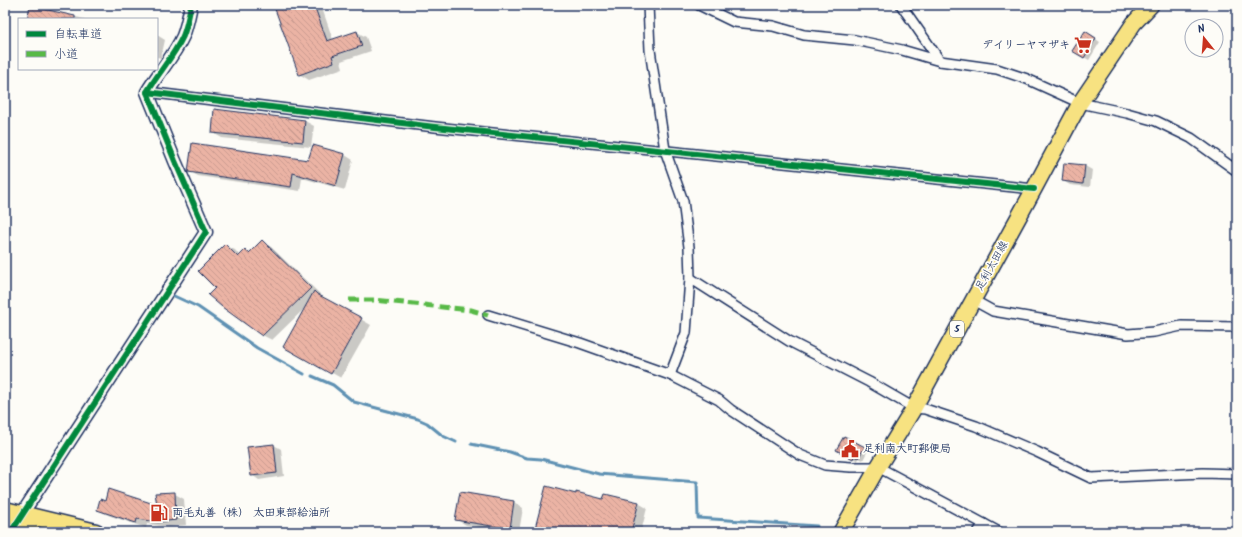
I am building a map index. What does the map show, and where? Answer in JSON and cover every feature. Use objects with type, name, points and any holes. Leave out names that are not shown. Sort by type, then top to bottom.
[{"type":"highway","points":[[5,510],[96,532]]},
{"type":"highway","points":[[10,528],[32,532]]},
{"type":"main road","name":"足利太田線","points":[[841,532],[914,408],[1080,103],[1134,23],[1151,5]]},
{"type":"street","points":[[147,92],[164,68],[183,36],[192,5]]},
{"type":"street","points":[[648,5],[650,50],[665,150],[683,200],[689,247],[690,278],[686,333],[670,375]]},
{"type":"street","points":[[699,5],[734,22],[773,26],[804,35],[855,40],[902,50],[940,61],[997,68],[1027,79],[1080,103],[1156,121],[1191,138],[1237,171]]},
{"type":"street","points":[[901,5],[940,61]]},
{"type":"street","points":[[147,92],[435,127],[1034,189]]},
{"type":"street","points":[[10,528],[23,514],[206,232],[147,92]]},
{"type":"street","points":[[690,278],[789,341],[869,382],[914,408],[925,409],[976,426],[1037,452],[1090,478],[1203,473],[1237,474]]},
{"type":"street","points":[[973,300],[993,311],[1128,334],[1154,332],[1181,326],[1237,326]]},
{"type":"street","points":[[488,316],[580,343],[670,375],[719,400],[731,410],[800,455],[825,465],[878,467],[999,532]]},
{"type":"street","points":[[978,532],[984,524]]},
{"type":"building","points":[[286,5],[314,5],[327,41],[357,31],[362,46],[332,56],[334,62],[299,75],[275,9]]},
{"type":"building","points":[[30,6],[75,16],[75,18],[27,18]]},
{"type":"building","points":[[1085,31],[1096,38],[1084,58],[1072,51]]},
{"type":"building","points":[[214,109],[305,120],[303,142],[212,133]]},
{"type":"building","points":[[192,143],[308,160],[313,145],[345,154],[336,186],[293,173],[291,187],[188,172]]},
{"type":"building","points":[[1064,163],[1085,165],[1083,184],[1062,181]]},
{"type":"building","points":[[262,240],[311,288],[262,336],[208,295],[215,288],[198,271],[225,244],[238,257],[245,250],[249,253]]},
{"type":"building","points":[[314,291],[362,318],[331,374],[283,347]]},
{"type":"building","name":"足利南大町郵便局","points":[[844,436],[865,447],[858,458],[854,456],[853,459],[836,450]]},
{"type":"building","points":[[274,444],[277,473],[251,476],[247,447]]},
{"type":"building","points":[[546,486],[603,499],[605,494],[639,502],[631,532],[534,532]]},
{"type":"building","points":[[108,489],[157,505],[155,493],[175,492],[176,520],[158,522],[137,519],[136,523],[97,510],[100,499],[105,501]]},
{"type":"building","points":[[460,492],[514,501],[510,529],[455,520]]},
{"type":"waterway","points":[[174,296],[198,307],[257,348],[304,374]]},
{"type":"waterway","points":[[312,376],[333,385],[354,402],[418,419],[427,423],[443,436],[456,442]]},
{"type":"waterway","points":[[471,444],[510,452],[527,458],[541,459],[599,474],[697,482],[698,518],[817,526],[814,532]]},
{"type":"marked path","points":[[349,300],[375,300],[471,310],[488,315]]},
{"type":"cycle path","points":[[11,532],[206,232],[147,92],[171,57],[183,36],[191,5]]},
{"type":"cycle path","points":[[147,92],[435,127],[1034,189]]},
{"type":"place","name":"デイリーヤマザキ","points":[[1083,45]]},
{"type":"place","name":"足利南大町郵便局","points":[[850,449]]},
{"type":"place","name":"両毛丸善（株） 太田東部給油所","points":[[159,513]]}]
